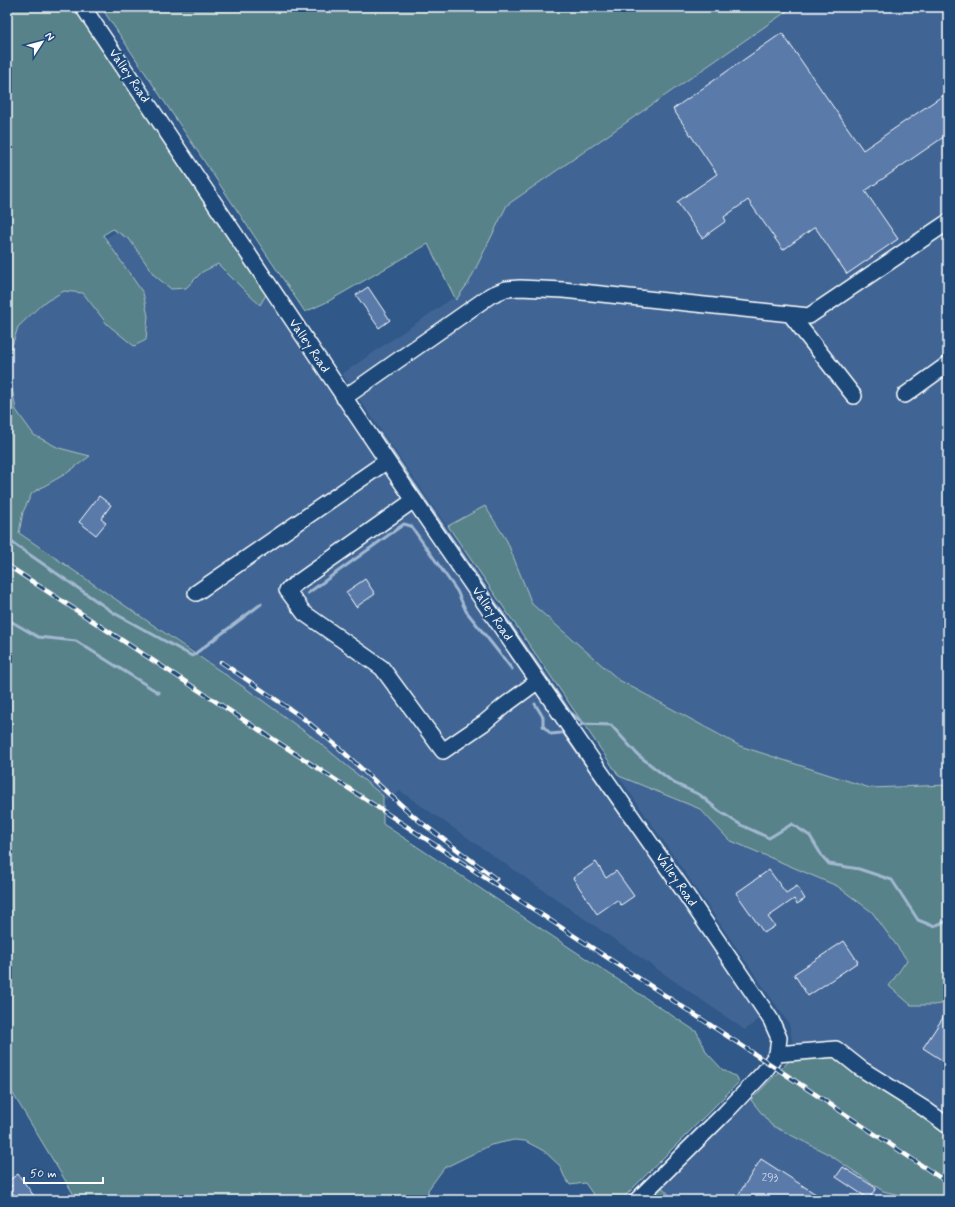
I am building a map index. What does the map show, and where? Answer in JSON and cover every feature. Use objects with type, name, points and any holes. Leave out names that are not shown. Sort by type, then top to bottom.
[{"type":"street","name":"Valley Road","points":[[82,7],[344,398],[771,1020],[779,1038],[776,1054],[764,1072],[636,1200]]},
{"type":"street","points":[[344,398],[491,295],[506,289],[520,288],[563,290],[808,316],[948,222]]},
{"type":"street","points":[[790,314],[854,396]]},
{"type":"street","points":[[905,395],[948,364]]},
{"type":"street","points":[[196,593],[387,461]]},
{"type":"street","points":[[414,500],[287,590],[304,613],[382,668],[443,751],[484,723],[538,681]]},
{"type":"street","points":[[776,1054],[836,1049],[860,1068],[925,1109],[948,1126]]},
{"type":"shaded area","points":[[743,7],[948,7],[948,1165],[792,1063],[793,1044],[789,1024],[342,374],[460,293],[423,237]]},
{"type":"shaded area","points":[[191,179],[398,494],[745,995],[759,1019],[745,1030],[400,791],[386,800],[193,650],[7,532],[7,307]]},
{"type":"shaded area","points":[[763,1088],[925,1200],[667,1200],[658,1193]]},
{"type":"green space","points":[[7,7],[75,7],[267,293],[260,305],[218,264],[202,272],[186,288],[171,289],[154,275],[130,240],[113,229],[103,235],[143,293],[148,316],[146,340],[134,346],[107,324],[83,293],[64,291],[42,304],[18,327],[7,361]]},
{"type":"green space","points":[[101,7],[793,7],[507,205],[469,282],[456,300],[428,244],[327,302],[305,312]]},
{"type":"green space","points":[[7,361],[16,410],[34,435],[59,448],[90,456],[67,473],[32,493],[23,512],[19,533],[248,690],[315,739],[383,796],[383,824],[697,1032],[707,1053],[723,1070],[737,1077],[739,1082],[621,1200],[597,1200],[585,1183],[570,1185],[560,1166],[544,1151],[525,1141],[514,1140],[491,1145],[444,1168],[428,1190],[429,1200],[77,1200],[7,1084]]},
{"type":"green space","points":[[485,506],[507,541],[532,604],[619,680],[740,746],[870,788],[948,785],[948,1003],[911,1005],[889,986],[907,960],[872,912],[837,886],[729,840],[700,809],[619,776],[448,526]]},
{"type":"green space","points":[[838,1057],[948,1121],[948,1200],[913,1200],[913,1198],[883,1191],[830,1155],[771,1125],[751,1100],[790,1060]]},
{"type":"green space","points":[[662,1187],[674,1200],[648,1200]]},
{"type":"building","points":[[782,33],[863,150],[948,92],[948,134],[865,191],[898,239],[847,274],[815,227],[783,250],[748,200],[724,217],[726,221],[702,238],[677,202],[717,174],[673,109]]},
{"type":"building","points":[[368,287],[390,320],[379,328],[356,295]]},
{"type":"building","points":[[99,496],[111,505],[101,519],[106,523],[96,535],[79,522]]},
{"type":"building","points":[[365,579],[375,594],[356,607],[346,592]]},
{"type":"building","points":[[596,862],[606,878],[616,871],[634,896],[621,905],[617,900],[597,914],[573,878]]},
{"type":"building","points":[[769,870],[786,893],[797,886],[805,899],[797,904],[794,899],[768,917],[775,926],[764,933],[736,893]]},
{"type":"building","points":[[844,941],[858,962],[808,996],[794,974]]},
{"type":"building","points":[[948,1010],[948,1064],[923,1048]]},
{"type":"building","points":[[761,1159],[825,1200],[735,1200]]},
{"type":"building","points":[[843,1167],[876,1188],[869,1199],[836,1177]]},
{"type":"building","points":[[18,1174],[37,1200],[18,1200],[9,1188],[12,1186],[8,1181]]},
{"type":"waterway","points":[[379,433],[570,712],[584,724]]},
{"type":"waterway","points":[[308,593],[404,524],[411,526],[457,591],[466,611],[512,669]]},
{"type":"waterway","points":[[7,539],[114,613],[192,656],[261,604]]},
{"type":"waterway","points":[[7,619],[38,637],[76,641],[159,693]]},
{"type":"waterway","points":[[535,704],[543,717],[543,726],[551,734],[563,732],[629,826]]},
{"type":"waterway","points":[[581,725],[611,725],[638,755],[674,783],[700,795],[719,811],[741,825],[769,838],[792,824],[810,836],[822,856],[829,864],[859,869],[892,880],[918,920],[933,926],[948,921]]},
{"type":"railway","points":[[7,565],[770,1064],[948,1183]]},
{"type":"railway","points":[[221,662],[303,718],[338,747],[418,820],[496,879]]}]
